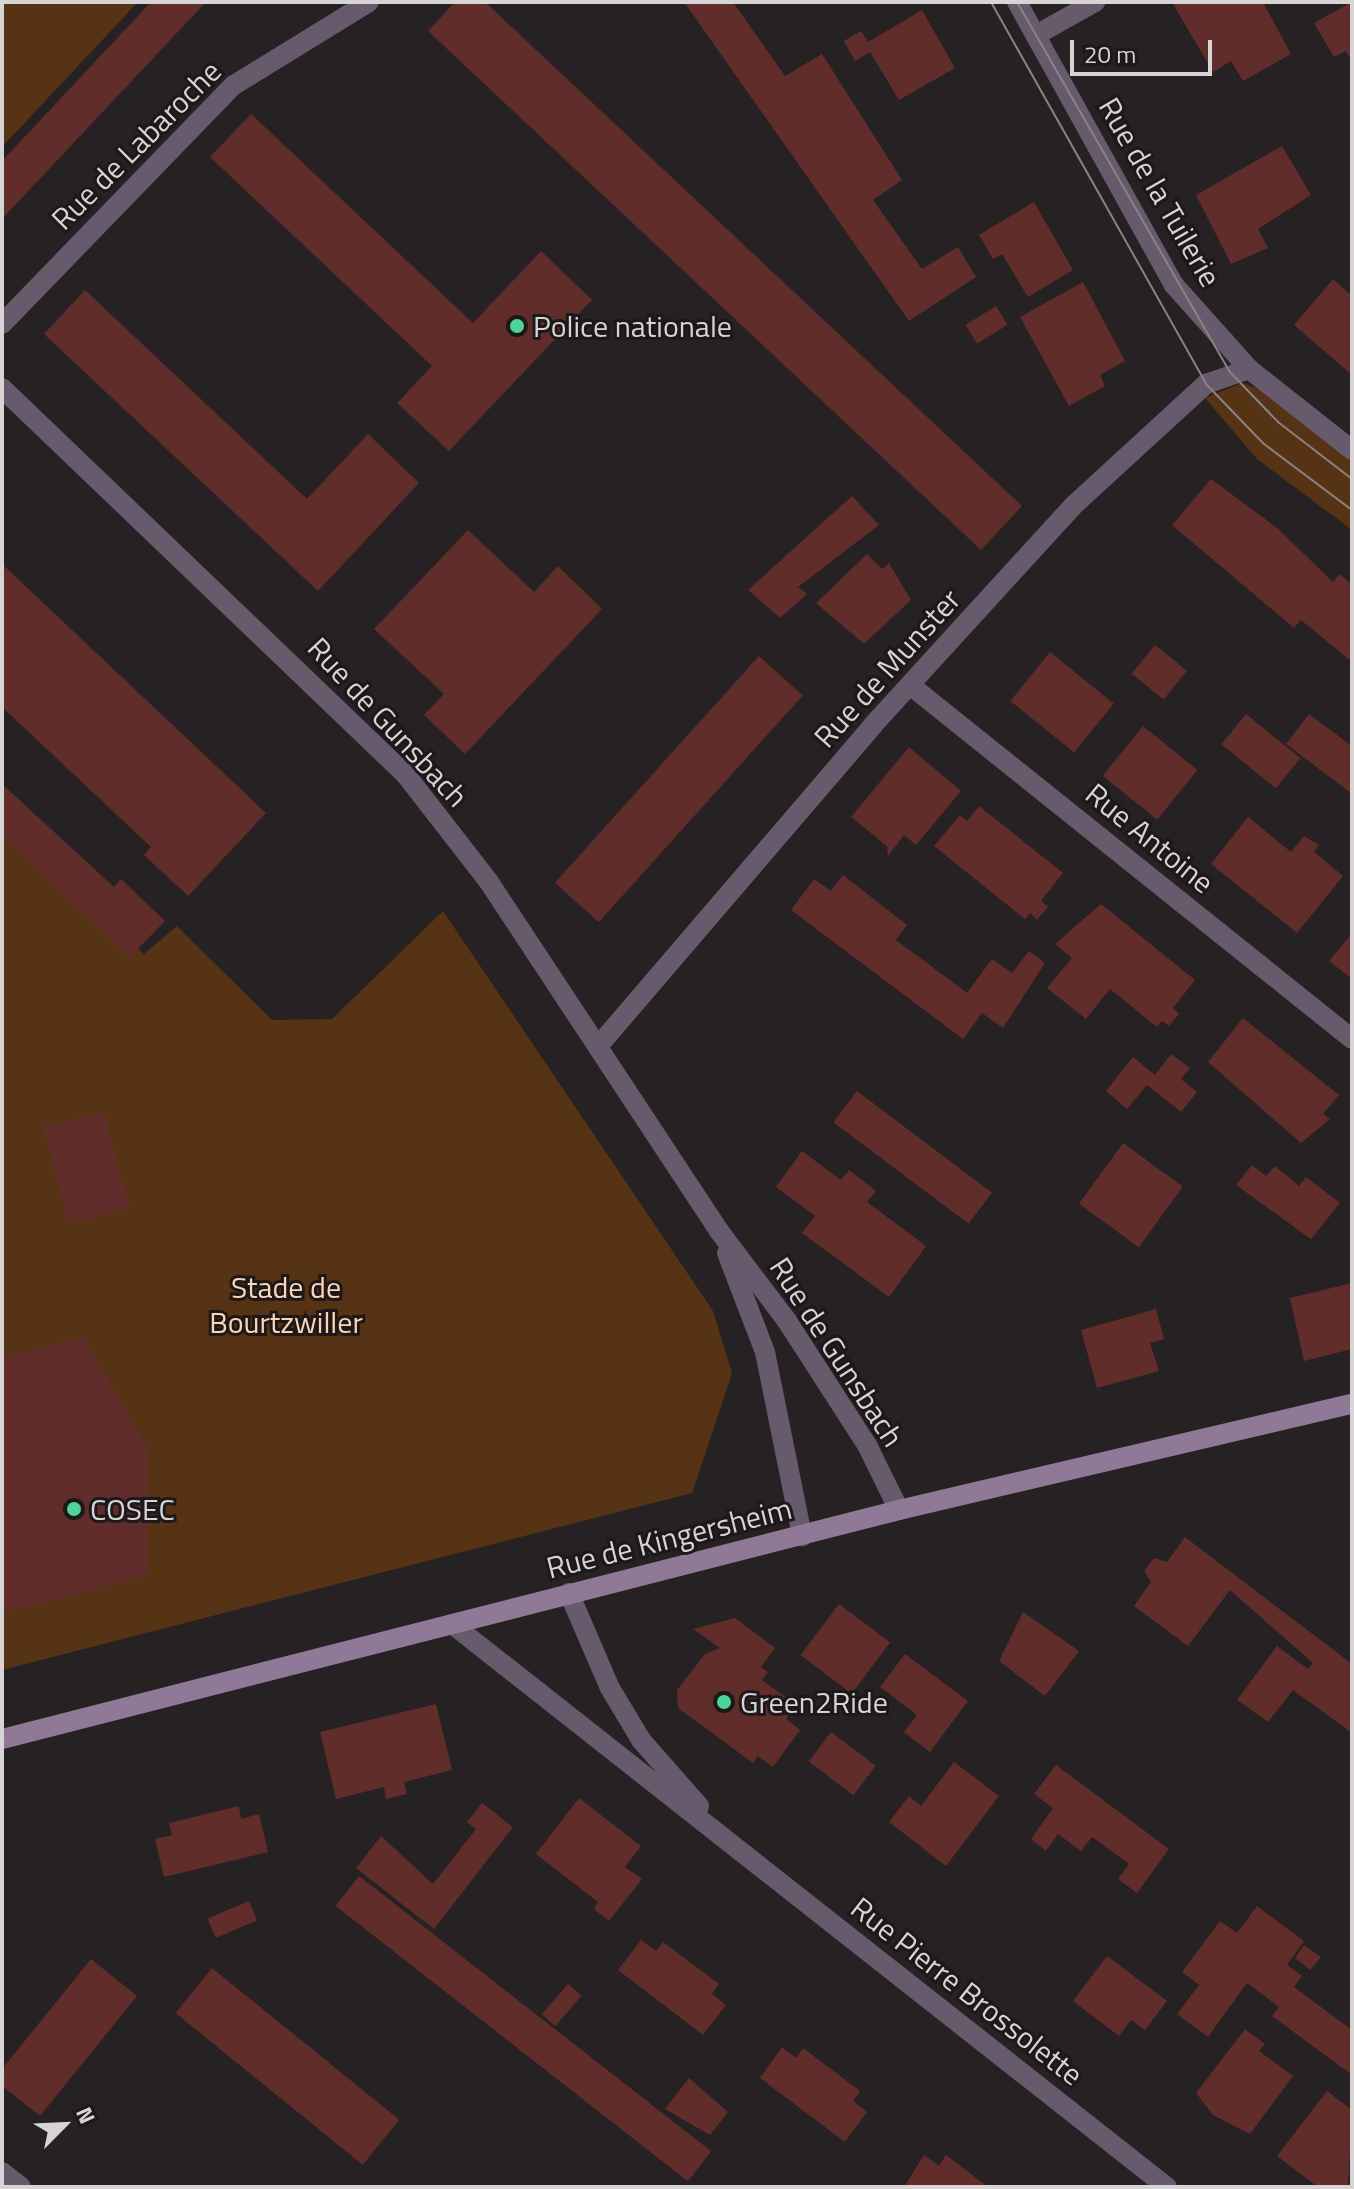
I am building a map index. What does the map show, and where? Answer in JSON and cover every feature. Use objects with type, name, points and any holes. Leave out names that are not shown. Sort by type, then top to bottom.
[{"type":"main road","name":"Rue de Kingersheim","points":[[2,1739],[899,1510],[1352,1404]]},
{"type":"street","name":"Rue de Labaroche","points":[[2,324],[234,85],[369,2]]},
{"type":"street","name":"Rue de la Tuilerie","points":[[1017,2],[1174,285],[1249,369],[1352,450]]},
{"type":"street","points":[[1036,35],[1095,2]]},
{"type":"street","name":"Rue de Munster","points":[[600,1044],[910,685],[1075,504],[1173,412],[1229,371],[1249,369]]},
{"type":"street","name":"Rue de Gunsbach","points":[[2,388],[406,775],[600,1044],[719,1231],[867,1445],[899,1510]]},
{"type":"street","name":"Rue Antoine","points":[[910,685],[1352,1039]]},
{"type":"street","name":"Rue de Gunsbach","points":[[719,1231],[765,1352],[802,1536]]},
{"type":"street","name":"Rue Pierre Brossolette","points":[[569,1593],[610,1688],[641,1740],[731,1842]]},
{"type":"street","name":"Rue Pierre Brossolette","points":[[452,1624],[1167,2187]]},
{"type":"street","points":[[2,2172],[21,2187]]},
{"type":"green space","points":[[2,2],[138,2],[2,147]]},
{"type":"green space","points":[[1242,383],[1263,390],[1352,460],[1352,530],[1257,459],[1205,398]]},
{"type":"green space","name":"Stade de Bourtzwiller","points":[[2,817],[144,954],[177,926],[272,1020],[332,1019],[443,911],[713,1311],[732,1373],[692,1493],[2,1670]]},
{"type":"building","points":[[151,2],[206,2],[2,219],[2,161]]},
{"type":"building","points":[[455,2],[485,2],[1022,506],[981,550],[428,31]]},
{"type":"building","points":[[684,2],[733,2],[785,76],[822,54],[902,180],[873,200],[922,269],[958,247],[976,277],[909,321]]},
{"type":"building","points":[[1263,2],[1291,54],[1243,81],[1231,61],[1213,72],[1173,4]]},
{"type":"building","points":[[1352,2],[1352,61],[1346,51],[1334,57],[1314,23]]},
{"type":"building","points":[[922,10],[955,68],[899,100],[870,52],[855,61],[844,41],[861,31],[868,42]]},
{"type":"building","points":[[251,114],[473,323],[541,251],[592,300],[449,451],[397,403],[432,366],[210,157]]},
{"type":"building","points":[[1282,146],[1311,195],[1258,229],[1268,248],[1231,264],[1196,195]]},
{"type":"building","points":[[1034,202],[1073,270],[1028,297],[1002,254],[993,259],[979,235]]},
{"type":"building","points":[[1333,279],[1352,296],[1352,375],[1294,325]]},
{"type":"building","points":[[1083,282],[1125,361],[1100,375],[1105,386],[1069,406],[1020,317]]},
{"type":"building","points":[[85,290],[307,499],[368,434],[419,483],[318,591],[44,334]]},
{"type":"building","points":[[996,306],[1008,325],[977,344],[965,325]]},
{"type":"building","points":[[1211,479],[1276,527],[1333,582],[1340,574],[1352,585],[1352,662],[1301,620],[1294,628],[1172,525]]},
{"type":"building","points":[[852,496],[879,525],[798,587],[807,594],[780,618],[748,590]]},
{"type":"building","points":[[468,530],[534,592],[558,566],[602,609],[465,754],[424,715],[444,694],[374,629]]},
{"type":"building","points":[[867,554],[882,569],[889,563],[911,600],[864,644],[816,603]]},
{"type":"building","points":[[2,564],[266,813],[188,896],[144,855],[151,847],[2,707]]},
{"type":"building","points":[[1155,645],[1187,671],[1164,700],[1132,674]]},
{"type":"building","points":[[1050,652],[1114,704],[1074,753],[1010,701]]},
{"type":"building","points":[[759,656],[803,695],[599,922],[555,883]]},
{"type":"building","points":[[1246,714],[1300,758],[1276,788],[1221,744]]},
{"type":"building","points":[[1309,714],[1352,746],[1352,794],[1286,744]]},
{"type":"building","points":[[1143,726],[1197,770],[1157,820],[1103,776]]},
{"type":"building","points":[[909,747],[961,791],[916,845],[904,835],[888,856],[887,846],[851,817]]},
{"type":"building","points":[[2,784],[114,887],[121,879],[165,921],[130,957],[2,837]]},
{"type":"building","points":[[979,806],[1063,873],[1041,901],[1048,907],[1037,920],[1030,913],[1025,919],[934,846],[960,815],[967,821]]},
{"type":"building","points":[[1248,817],[1291,852],[1304,836],[1319,845],[1314,852],[1343,876],[1297,933],[1211,864]]},
{"type":"building","points":[[843,875],[907,925],[896,940],[967,993],[992,959],[1012,973],[1029,951],[1045,963],[1003,1028],[982,1013],[963,1039],[791,910],[814,879],[831,891]]},
{"type":"building","points":[[1101,904],[1195,980],[1173,1008],[1179,1014],[1169,1026],[1162,1021],[1157,1027],[1110,989],[1086,1019],[1047,988],[1072,958],[1055,944]]},
{"type":"building","points":[[1352,933],[1352,979],[1329,961]]},
{"type":"building","points":[[1243,1018],[1339,1095],[1323,1114],[1330,1119],[1301,1143],[1208,1062]]},
{"type":"building","points":[[1171,1054],[1190,1068],[1181,1079],[1197,1092],[1181,1112],[1147,1085],[1127,1109],[1106,1091],[1133,1057],[1155,1075]]},
{"type":"building","points":[[857,1091],[992,1193],[968,1224],[834,1122]]},
{"type":"building","points":[[104,1111],[130,1208],[69,1224],[43,1127]]},
{"type":"building","points":[[1123,1143],[1183,1186],[1139,1247],[1079,1204]]},
{"type":"building","points":[[802,1151],[841,1180],[849,1170],[876,1191],[867,1202],[926,1246],[889,1297],[802,1233],[815,1216],[776,1187]]},
{"type":"building","points":[[1252,1165],[1266,1176],[1275,1166],[1299,1186],[1306,1177],[1340,1203],[1311,1239],[1236,1185]]},
{"type":"building","points":[[1352,1283],[1352,1349],[1304,1361],[1290,1298]]},
{"type":"building","points":[[1156,1309],[1164,1339],[1150,1343],[1159,1371],[1097,1388],[1081,1330]]},
{"type":"building","name":"COSEC","points":[[84,1337],[147,1447],[148,1575],[2,1613],[2,1358]]},
{"type":"building","points":[[1185,1537],[1352,1664],[1352,1733],[1293,1690],[1268,1722],[1237,1700],[1277,1646],[1308,1669],[1313,1663],[1230,1590],[1188,1646],[1134,1606],[1151,1582],[1144,1571],[1154,1558],[1167,1562]]},
{"type":"building","points":[[839,1604],[890,1643],[852,1694],[800,1655]]},
{"type":"building","points":[[1023,1612],[1079,1651],[1045,1696],[999,1661]]},
{"type":"building","points":[[735,1618],[775,1648],[761,1667],[768,1672],[762,1680],[796,1705],[786,1719],[800,1730],[773,1767],[758,1756],[753,1763],[678,1708],[677,1690],[705,1654],[720,1648],[693,1629]]},
{"type":"building","points":[[905,1654],[968,1701],[930,1752],[904,1732],[917,1715],[880,1687]]},
{"type":"building","points":[[436,1704],[452,1770],[404,1782],[407,1794],[386,1799],[384,1787],[336,1799],[320,1732]]},
{"type":"building","points":[[831,1732],[876,1766],[853,1795],[809,1762]]},
{"type":"building","points":[[954,1762],[999,1796],[946,1866],[889,1822],[909,1796],[921,1806]]},
{"type":"building","points":[[1056,1765],[1169,1849],[1137,1893],[1118,1879],[1129,1864],[1092,1837],[1081,1851],[1058,1834],[1046,1851],[1031,1839],[1053,1808],[1034,1794]]},
{"type":"building","points":[[579,1798],[641,1846],[625,1867],[642,1879],[609,1921],[594,1909],[598,1902],[536,1854]]},
{"type":"building","points":[[482,1803],[513,1827],[434,1929],[356,1868],[381,1836],[433,1884],[476,1829],[467,1822]]},
{"type":"building","points":[[239,1806],[241,1819],[259,1814],[268,1852],[164,1877],[155,1839],[172,1835],[169,1823]]},
{"type":"building","points":[[359,1876],[711,2151],[688,2181],[336,1906]]},
{"type":"building","points":[[249,1901],[257,1920],[216,1938],[208,1919]]},
{"type":"building","points":[[1257,1906],[1304,1941],[1287,1965],[1302,1976],[1294,1987],[1352,2030],[1352,2075],[1272,2016],[1279,2007],[1247,1983],[1208,2037],[1177,2014],[1199,1985],[1182,1972],[1220,1921],[1237,1933]]},
{"type":"building","points":[[641,1940],[656,1951],[663,1942],[719,1984],[712,1994],[726,2005],[703,2035],[618,1970]]},
{"type":"building","points":[[1304,1945],[1321,1957],[1310,1970],[1295,1958]]},
{"type":"building","points":[[1107,1956],[1167,2001],[1145,2030],[1131,2020],[1119,2036],[1073,2001]]},
{"type":"building","points":[[91,1959],[137,1996],[40,2116],[2,2086],[2,2069]]},
{"type":"building","points":[[212,1968],[399,2120],[363,2165],[175,2013]]},
{"type":"building","points":[[568,1984],[582,1996],[555,2026],[542,2014]]},
{"type":"building","points":[[1245,2029],[1265,2044],[1259,2051],[1293,2076],[1250,2134],[1213,2115],[1196,2093]]},
{"type":"building","points":[[782,2047],[796,2058],[803,2048],[860,2091],[853,2101],[867,2112],[845,2142],[760,2078]]},
{"type":"building","points":[[689,2078],[728,2112],[710,2135],[665,2109]]},
{"type":"building","points":[[1327,2091],[1352,2110],[1348,2187],[1318,2187],[1277,2156]]},
{"type":"building","points":[[924,2155],[939,2166],[946,2155],[988,2187],[904,2187]]},
{"type":"tram line","points":[[991,2],[1206,384],[1264,444],[1352,510]]},
{"type":"tram line","points":[[1017,2],[1229,371],[1278,422],[1352,479]]},
{"type":"place","name":"Police nationale","points":[[517,326]]},
{"type":"place","name":"COSEC","points":[[74,1509]]},
{"type":"place","name":"Green2Ride","points":[[724,1702]]}]
